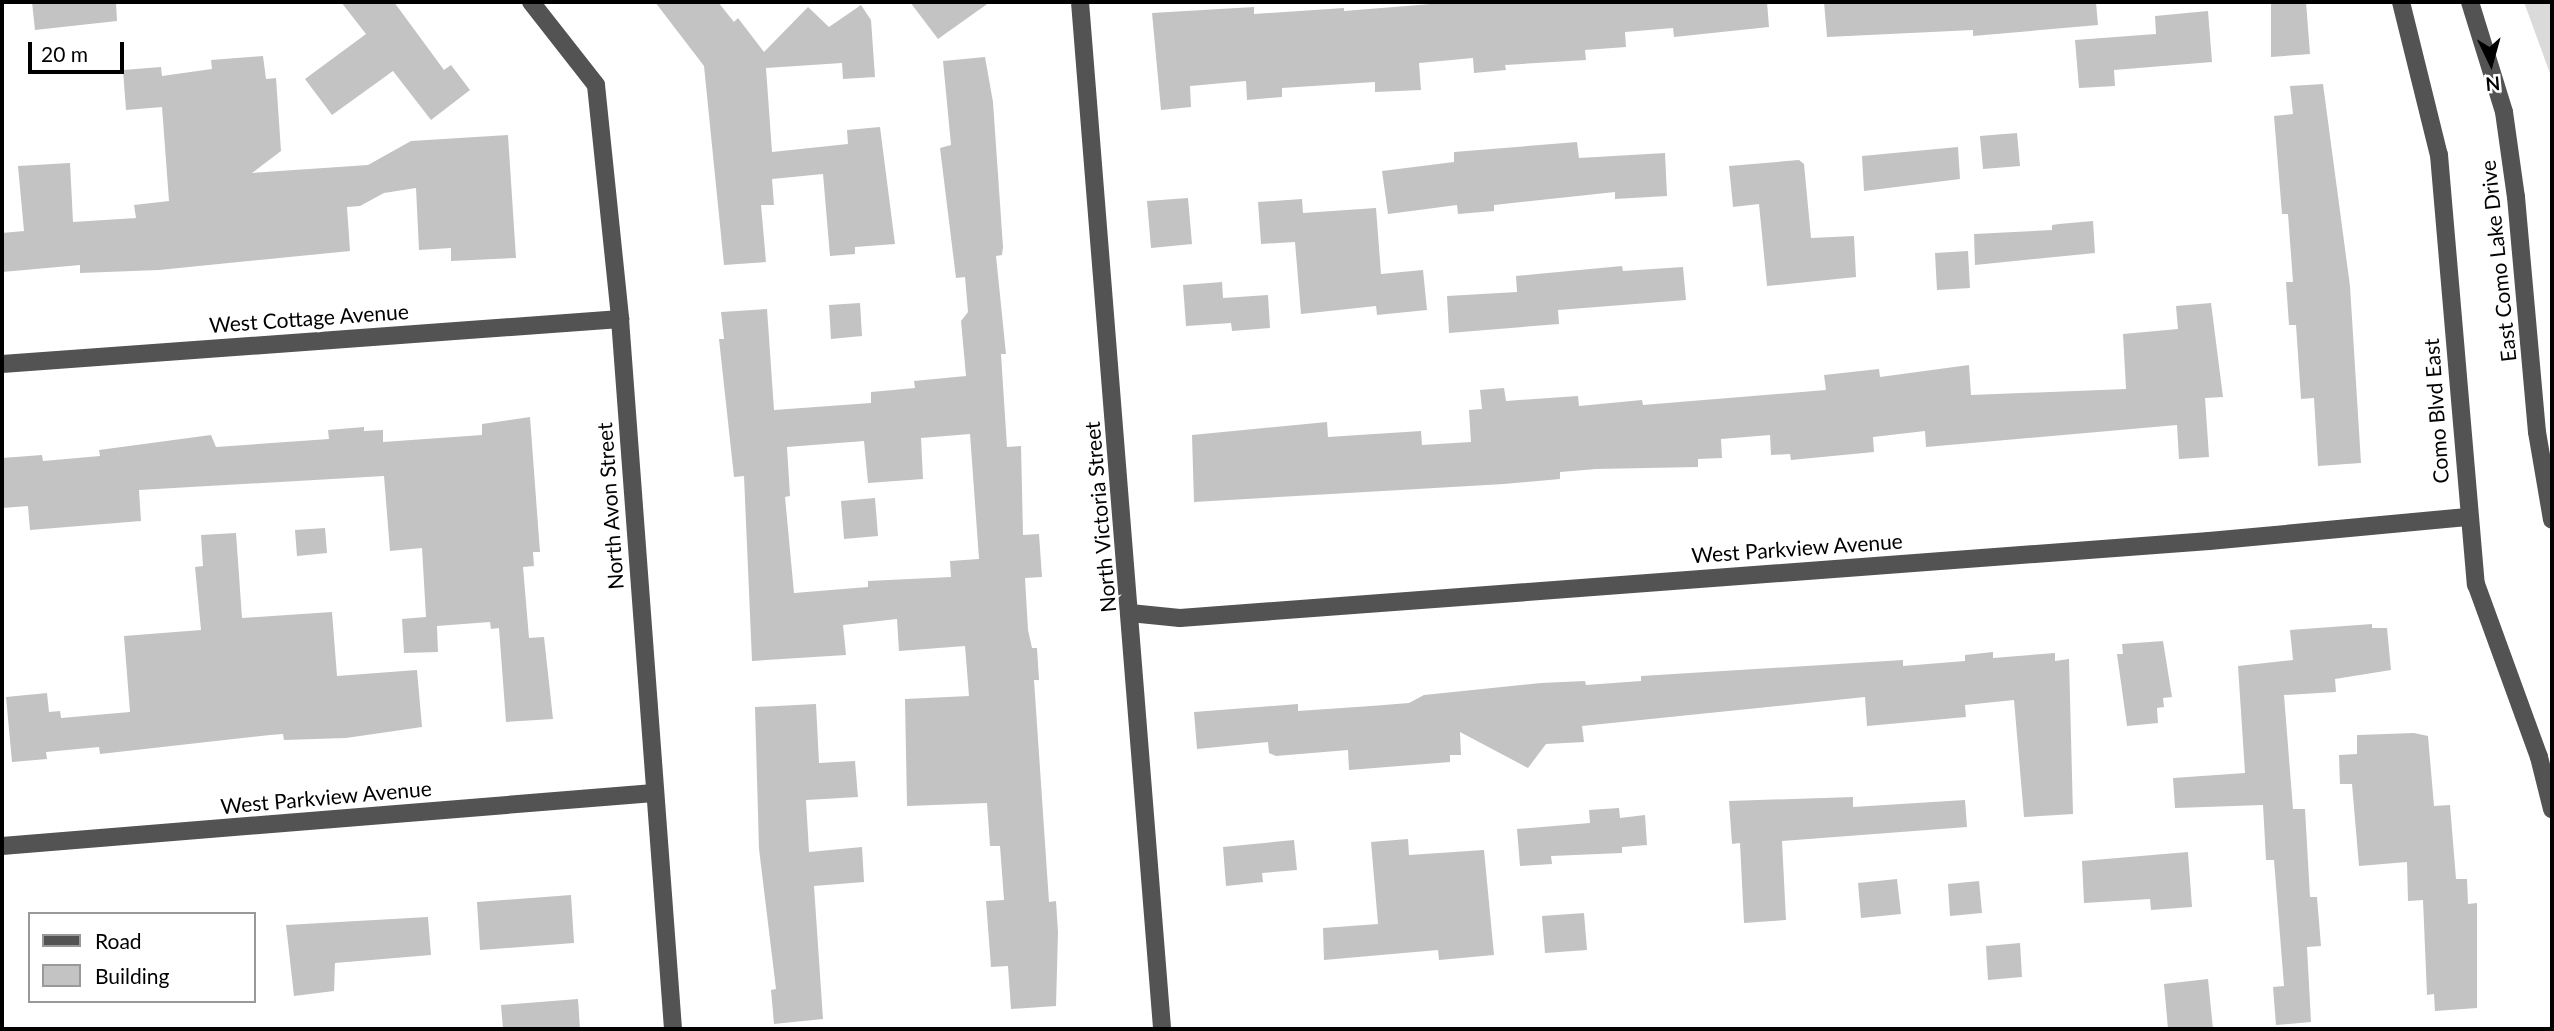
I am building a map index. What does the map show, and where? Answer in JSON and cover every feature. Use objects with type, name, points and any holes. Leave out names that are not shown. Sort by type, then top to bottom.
[{"type":"street","name":"North Avon Street","points":[[531,2],[596,85],[620,319],[673,1029]]},
{"type":"street","name":"North Victoria Street","points":[[1080,2],[1162,1029]]},
{"type":"street","name":"Como Blvd East","points":[[2401,2],[2439,155],[2467,517],[2476,584],[2539,757],[2552,809]]},
{"type":"street","name":"East Como Lake Drive","points":[[2470,2],[2504,112],[2516,197],[2537,432],[2552,520]]},
{"type":"street","name":"West Cottage Avenue","points":[[2,364],[620,319]]},
{"type":"street","name":"West Parkview Avenue","points":[[1130,613],[1180,618],[2209,541],[2467,517]]},
{"type":"street","name":"West Parkview Avenue","points":[[2,846],[654,793]]},
{"type":"shaded area","points":[[2524,2],[2552,2],[2552,79]]},
{"type":"building","points":[[32,2],[116,2],[117,21],[35,30]]},
{"type":"building","points":[[341,2],[394,2],[444,70],[451,65],[470,90],[431,120],[393,71],[332,115],[305,79],[366,34]]},
{"type":"building","points":[[655,2],[718,2],[734,22],[738,18],[764,52],[808,7],[829,27],[861,5],[871,20],[875,77],[843,79],[842,63],[766,68],[772,152],[848,144],[847,130],[880,127],[895,244],[855,247],[855,254],[830,256],[823,174],[772,179],[774,205],[761,205],[766,262],[724,265],[704,66]]},
{"type":"building","points":[[910,2],[990,2],[938,39]]},
{"type":"building","points":[[1456,2],[1767,2],[1769,27],[1674,37],[1673,28],[1625,32],[1626,47],[1585,50],[1586,60],[1505,65],[1506,70],[1474,73],[1473,58],[1419,63],[1421,90],[1375,92],[1375,82],[1282,88],[1282,97],[1247,100],[1246,81],[1190,86],[1191,107],[1161,110],[1152,13],[1254,7],[1254,14],[1344,8],[1344,11]]},
{"type":"building","points":[[1824,2],[2096,2],[2098,25],[1973,36],[1973,30],[1827,37]]},
{"type":"building","points":[[2271,2],[2306,2],[2310,54],[2271,57]]},
{"type":"building","points":[[2208,11],[2212,62],[2114,70],[2115,86],[2079,88],[2075,40],[2156,34],[2155,16]]},
{"type":"building","points":[[263,56],[266,79],[276,78],[281,151],[252,173],[368,165],[411,141],[508,135],[516,258],[451,261],[451,248],[419,250],[416,188],[384,193],[360,206],[347,207],[350,251],[159,270],[80,273],[80,265],[2,272],[2,233],[24,231],[18,166],[70,163],[73,222],[136,218],[134,205],[169,201],[162,107],[126,110],[123,70],[161,67],[162,76],[212,69],[211,60]]},
{"type":"building","points":[[985,57],[993,102],[1003,247],[1002,255],[996,256],[1006,354],[1001,354],[1007,447],[1021,446],[1023,535],[1039,534],[1042,577],[1025,578],[1028,630],[1032,648],[1037,648],[1039,680],[1034,680],[1049,902],[1056,901],[1056,1006],[1011,1009],[1008,966],[991,967],[986,901],[1004,900],[1000,846],[990,846],[987,803],[907,806],[905,699],[969,696],[965,646],[899,651],[897,619],[843,625],[846,655],[752,661],[744,476],[734,477],[719,339],[724,339],[721,312],[767,309],[774,410],[871,403],[871,392],[915,388],[914,381],[966,376],[961,321],[968,312],[965,277],[956,278],[940,148],[951,145],[943,61]],"holes":[[[970,434],[979,559],[950,561],[951,577],[868,581],[868,587],[794,593],[785,497],[790,496],[787,447],[864,441],[868,483],[923,479],[921,438]]]},
{"type":"building","points":[[2323,84],[2350,286],[2361,463],[2318,466],[2314,398],[2301,399],[2296,325],[2289,325],[2286,282],[2293,282],[2288,214],[2282,214],[2274,116],[2293,114],[2290,86]]},
{"type":"building","points":[[2017,133],[2020,166],[1983,169],[1980,136]]},
{"type":"building","points":[[1577,142],[1579,158],[1665,153],[1667,196],[1615,199],[1615,192],[1494,205],[1494,211],[1458,214],[1457,205],[1388,214],[1382,171],[1454,162],[1454,152]]},
{"type":"building","points":[[1958,147],[1960,179],[1864,191],[1862,156]]},
{"type":"building","points":[[1799,160],[1804,164],[1811,238],[1854,236],[1856,277],[1767,286],[1759,204],[1733,207],[1729,166]]},
{"type":"building","points":[[1188,198],[1192,244],[1151,248],[1147,201]]},
{"type":"building","points":[[1302,199],[1303,213],[1376,208],[1381,274],[1423,270],[1427,310],[1377,315],[1376,306],[1301,314],[1295,242],[1261,244],[1258,202]]},
{"type":"building","points":[[2093,221],[2095,253],[1975,265],[1974,234],[2052,230],[2052,225]]},
{"type":"building","points":[[1968,251],[1970,288],[1937,290],[1935,253]]},
{"type":"building","points":[[1622,266],[1623,271],[1683,267],[1686,300],[1558,310],[1559,324],[1449,333],[1447,296],[1517,292],[1516,276]]},
{"type":"building","points":[[1222,282],[1223,298],[1268,295],[1270,328],[1232,331],[1231,323],[1186,326],[1183,285]]},
{"type":"building","points":[[860,303],[862,336],[831,339],[829,305]]},
{"type":"building","points":[[2211,303],[2223,397],[2205,398],[2209,457],[2179,459],[2177,425],[1926,447],[1925,431],[1873,437],[1874,452],[1791,460],[1790,454],[1771,455],[1770,435],[1721,439],[1722,458],[1698,459],[1698,467],[1596,469],[1560,472],[1560,479],[1504,484],[1194,502],[1192,435],[1327,422],[1328,437],[1421,431],[1422,445],[1471,442],[1469,410],[1482,409],[1480,390],[1504,388],[1506,401],[1578,396],[1579,406],[1642,400],[1643,405],[1826,390],[1824,375],[1879,369],[1880,377],[1969,365],[1971,395],[2126,389],[2123,334],[2178,329],[2176,306]]},
{"type":"building","points":[[530,417],[540,552],[533,552],[534,566],[523,567],[529,638],[544,637],[553,719],[506,722],[499,628],[491,629],[490,622],[437,626],[438,652],[404,653],[402,619],[426,617],[422,548],[390,551],[384,476],[139,490],[141,521],[30,530],[28,506],[2,508],[2,458],[42,455],[43,461],[100,456],[99,450],[211,435],[216,447],[329,439],[328,430],[364,427],[364,431],[383,430],[383,442],[482,435],[482,424]]},
{"type":"building","points":[[875,498],[878,536],[844,539],[841,501]]},
{"type":"building","points":[[325,528],[327,553],[297,556],[295,530]]},
{"type":"building","points":[[236,533],[242,618],[332,612],[337,676],[417,670],[422,727],[346,738],[284,740],[283,734],[270,735],[100,754],[99,747],[46,752],[47,759],[12,762],[6,697],[47,693],[49,712],[60,711],[61,718],[130,712],[124,636],[201,630],[195,567],[203,566],[201,535]]},
{"type":"building","points":[[2372,624],[2372,628],[2387,628],[2391,670],[2335,679],[2336,692],[2284,695],[2293,809],[2305,809],[2310,897],[2317,897],[2321,946],[2307,947],[2311,1022],[2276,1025],[2273,987],[2284,986],[2274,860],[2266,860],[2263,805],[2175,808],[2173,778],[2245,773],[2238,666],[2293,660],[2290,630]]},
{"type":"building","points":[[2163,641],[2172,697],[2163,698],[2164,707],[2157,708],[2158,723],[2127,726],[2117,654],[2123,654],[2122,644]]},
{"type":"building","points":[[1993,652],[1993,658],[2055,653],[2055,661],[2069,659],[2073,814],[2024,817],[2014,700],[1965,705],[1966,717],[1867,726],[1865,697],[1582,726],[1584,742],[1546,744],[1528,768],[1460,732],[1461,755],[1450,755],[1450,762],[1349,770],[1348,750],[1276,756],[1269,753],[1268,742],[1197,749],[1194,712],[1298,704],[1298,711],[1371,706],[1409,703],[1424,695],[1541,683],[1585,681],[1586,685],[1641,681],[1641,676],[1903,660],[1903,666],[1965,661],[1965,655]]},
{"type":"building","points":[[816,704],[819,763],[855,761],[858,797],[806,800],[809,852],[862,847],[864,882],[814,886],[823,1019],[774,1024],[771,990],[776,989],[759,849],[755,707]]},
{"type":"building","points":[[2414,733],[2428,736],[2434,806],[2450,805],[2456,879],[2467,879],[2468,904],[2477,903],[2477,1008],[2435,1011],[2434,994],[2427,995],[2423,900],[2408,901],[2407,862],[2359,866],[2352,784],[2340,784],[2339,755],[2357,754],[2357,735]]},
{"type":"building","points":[[1853,797],[1853,807],[1965,800],[1967,827],[1782,841],[1786,920],[1744,923],[1740,843],[1732,844],[1729,801]]},
{"type":"building","points":[[1619,808],[1620,818],[1645,815],[1647,845],[1622,847],[1622,853],[1551,856],[1552,864],[1520,866],[1517,829],[1590,823],[1589,810]]},
{"type":"building","points":[[1408,839],[1409,855],[1484,850],[1494,955],[1439,960],[1438,950],[1324,960],[1323,928],[1378,924],[1371,842]]},
{"type":"building","points":[[1294,840],[1297,870],[1262,873],[1263,882],[1226,886],[1223,847]]},
{"type":"building","points":[[2188,852],[2192,907],[2151,910],[2150,899],[2084,903],[2082,861]]},
{"type":"building","points":[[1897,879],[1901,914],[1861,918],[1858,883]]},
{"type":"building","points":[[1979,881],[1982,913],[1950,916],[1948,884]]},
{"type":"building","points":[[571,895],[574,943],[480,950],[477,902]]},
{"type":"building","points":[[1584,913],[1587,950],[1545,953],[1542,916]]},
{"type":"building","points":[[428,917],[431,955],[335,963],[334,991],[294,996],[286,925]]},
{"type":"building","points":[[2020,943],[2022,977],[1988,980],[1986,946]]},
{"type":"building","points":[[2208,979],[2213,1029],[2168,1029],[2164,984]]},
{"type":"building","points":[[578,999],[580,1029],[503,1029],[501,1005]]}]
